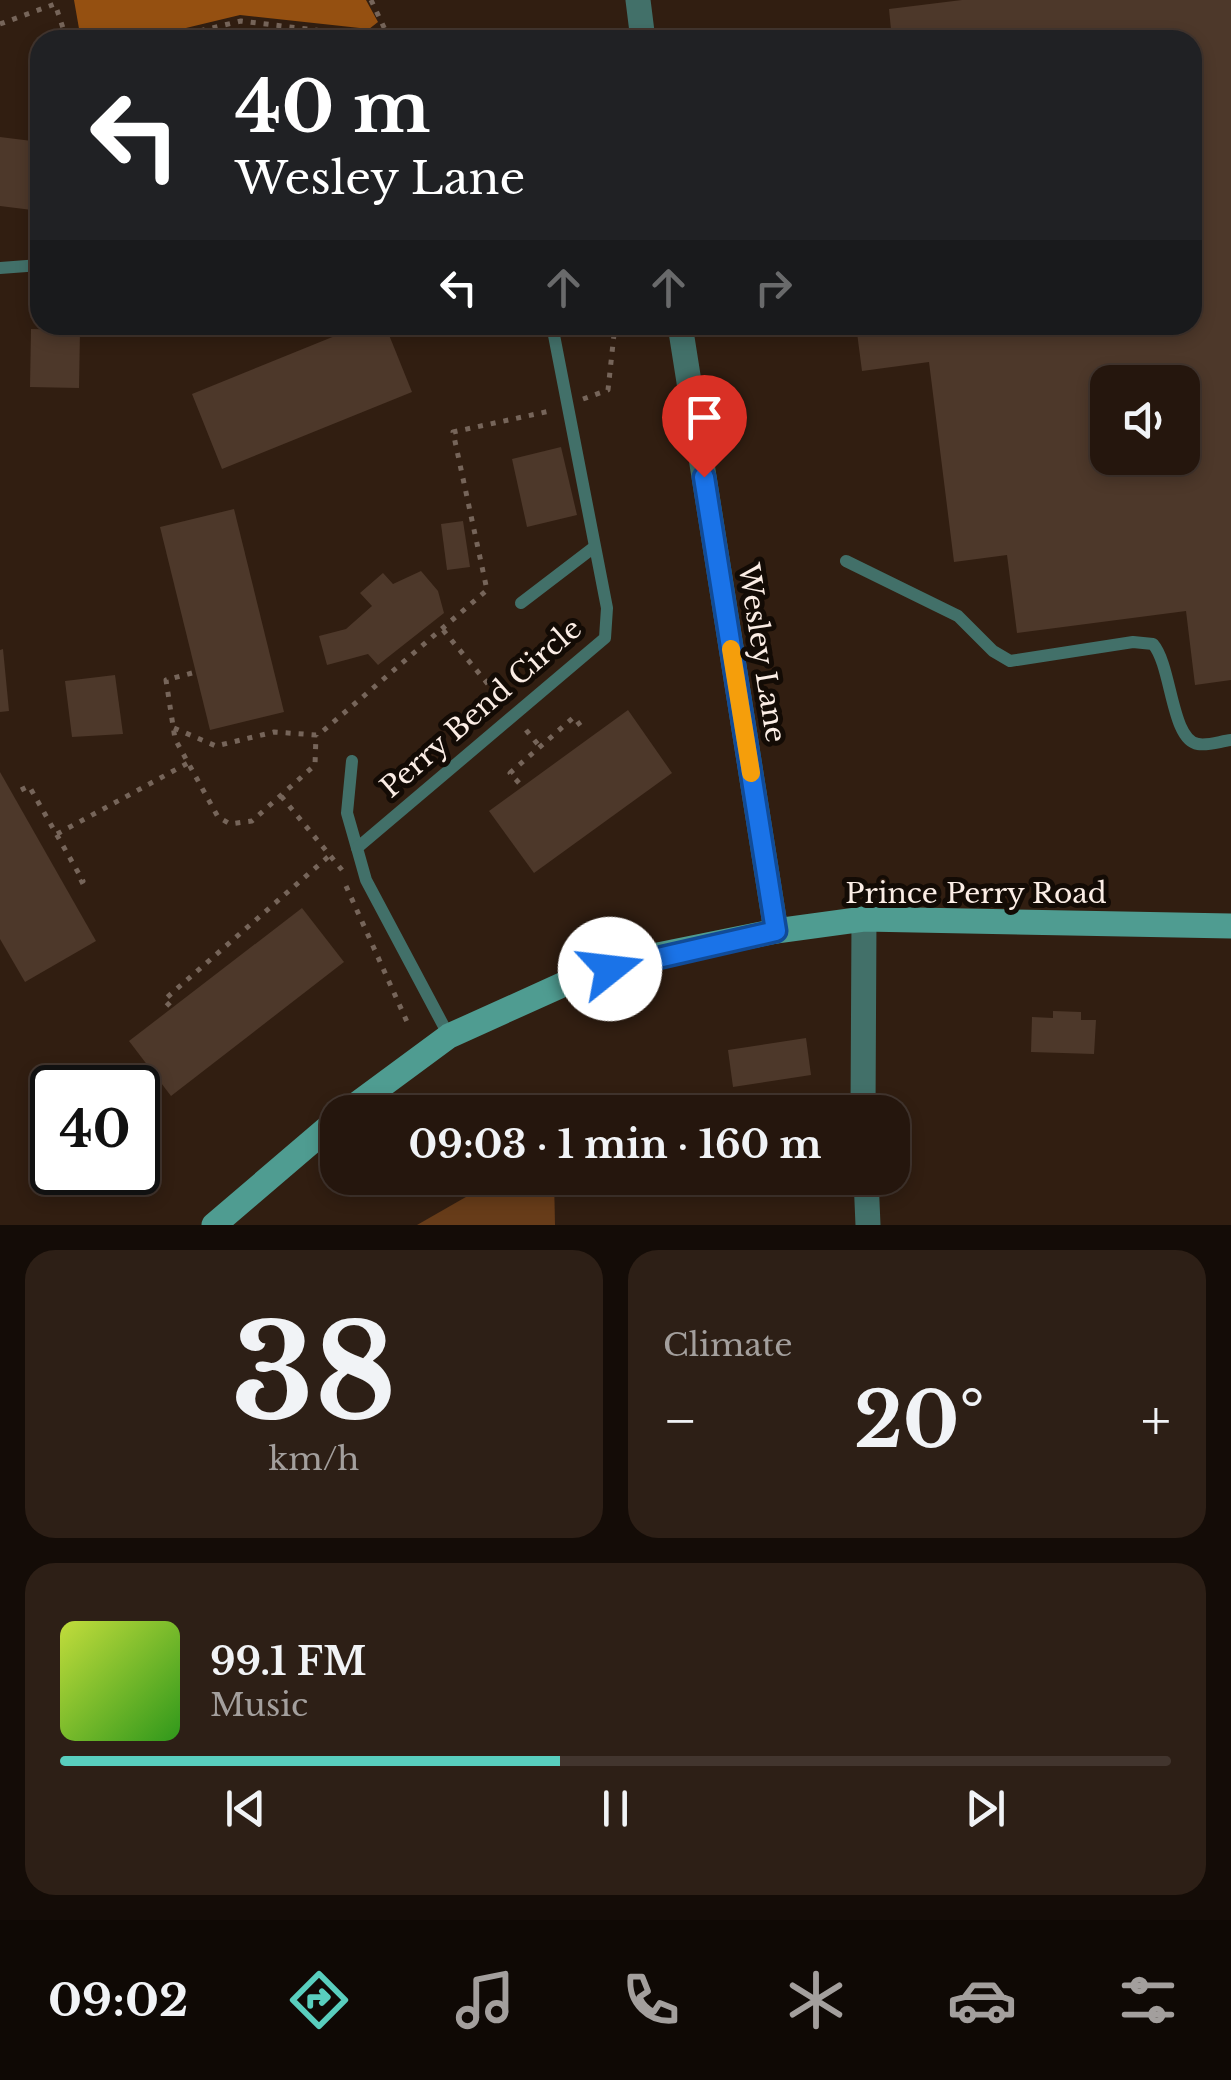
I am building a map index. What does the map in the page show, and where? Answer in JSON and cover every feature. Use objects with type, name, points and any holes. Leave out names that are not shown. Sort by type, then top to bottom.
[{"type":"street","points":[[638,0],[642,30]]},
{"type":"street","name":"Wesley Lane","points":[[682,335],[776,931]]},
{"type":"street","points":[[863,1095],[864,919]]},
{"type":"street","name":"Prince Perry Road","points":[[369,1095],[450,1036],[573,980],[648,957],[776,931],[864,919],[1231,926]]},
{"type":"street","points":[[214,1225],[320,1134]]},
{"type":"street","points":[[867,1195],[868,1225]]},
{"type":"lane","points":[[0,268],[30,266]]},
{"type":"lane","name":"Perry Bend Circle","points":[[357,848],[604,638],[607,608],[554,335]]},
{"type":"lane","points":[[520,603],[593,548]]},
{"type":"lane","points":[[846,560],[958,616],[993,652],[1010,661],[1133,642],[1153,644],[1165,658],[1179,728],[1188,740],[1200,745],[1231,740]]},
{"type":"lane","points":[[352,761],[347,813],[366,880],[450,1036]]},
{"type":"path","points":[[371,0],[385,30]]},
{"type":"path","points":[[0,24],[56,2],[64,30]]},
{"type":"path","points":[[204,30],[241,21],[319,30]]},
{"type":"path","points":[[174,728],[216,746],[274,732],[316,735],[487,590],[452,432]]},
{"type":"path","points":[[442,629],[540,747]]},
{"type":"path","points":[[192,673],[166,680],[174,728],[218,817],[230,824],[252,821],[315,765],[316,735]]},
{"type":"path","points":[[520,783],[510,773],[574,717],[583,729]]},
{"type":"path","points":[[57,834],[188,763]]},
{"type":"path","points":[[21,790],[29,786],[57,834],[83,881],[75,884]]},
{"type":"path","points":[[280,796],[341,868],[348,896],[412,1022]]},
{"type":"path","points":[[170,1006],[164,1000],[329,856]]},
{"type":"path","points":[[244,931],[249,938]]},
{"type":"shaded area","points":[[74,0],[366,0],[378,22],[369,29],[240,15],[178,30],[79,30]]},
{"type":"shaded area","points":[[469,1195],[554,1195],[555,1225],[417,1225]]},
{"type":"building","points":[[962,0],[1231,0],[1231,680],[1195,685],[1186,611],[1017,633],[1007,555],[954,562],[929,362],[862,371],[857,335],[1202,335],[1202,30],[891,30],[889,9]]},
{"type":"building","points":[[0,137],[30,141],[30,210],[0,206]]},
{"type":"building","points":[[31,335],[80,335],[79,388],[30,387]]},
{"type":"building","points":[[337,335],[389,335],[412,392],[222,469],[192,394]]},
{"type":"building","points":[[561,447],[577,515],[527,527],[512,459]]},
{"type":"building","points":[[234,509],[284,712],[210,730],[160,527]]},
{"type":"building","points":[[463,521],[470,567],[447,570],[441,524]]},
{"type":"building","points":[[421,571],[438,591],[444,613],[378,665],[368,654],[327,665],[319,636],[346,629],[372,606],[360,593],[383,573],[393,584]]},
{"type":"building","points":[[3,649],[9,711],[0,712],[0,650]]},
{"type":"building","points":[[115,675],[123,734],[72,737],[65,681]]},
{"type":"building","points":[[628,710],[672,773],[534,873],[489,811]]},
{"type":"building","points":[[0,772],[96,941],[25,982],[0,939]]},
{"type":"building","points":[[302,908],[344,962],[171,1096],[160,1082],[160,1065],[147,1065],[129,1041]]},
{"type":"building","points":[[1053,1011],[1081,1012],[1081,1020],[1096,1020],[1094,1054],[1031,1052],[1032,1017],[1053,1018]]},
{"type":"building","points":[[806,1038],[811,1075],[733,1087],[728,1050]]},
{"type":"slow traffic","points":[[731,649],[751,773]]},
{"type":"route","points":[[610,969],[648,957],[776,931],[704,477]]}]
